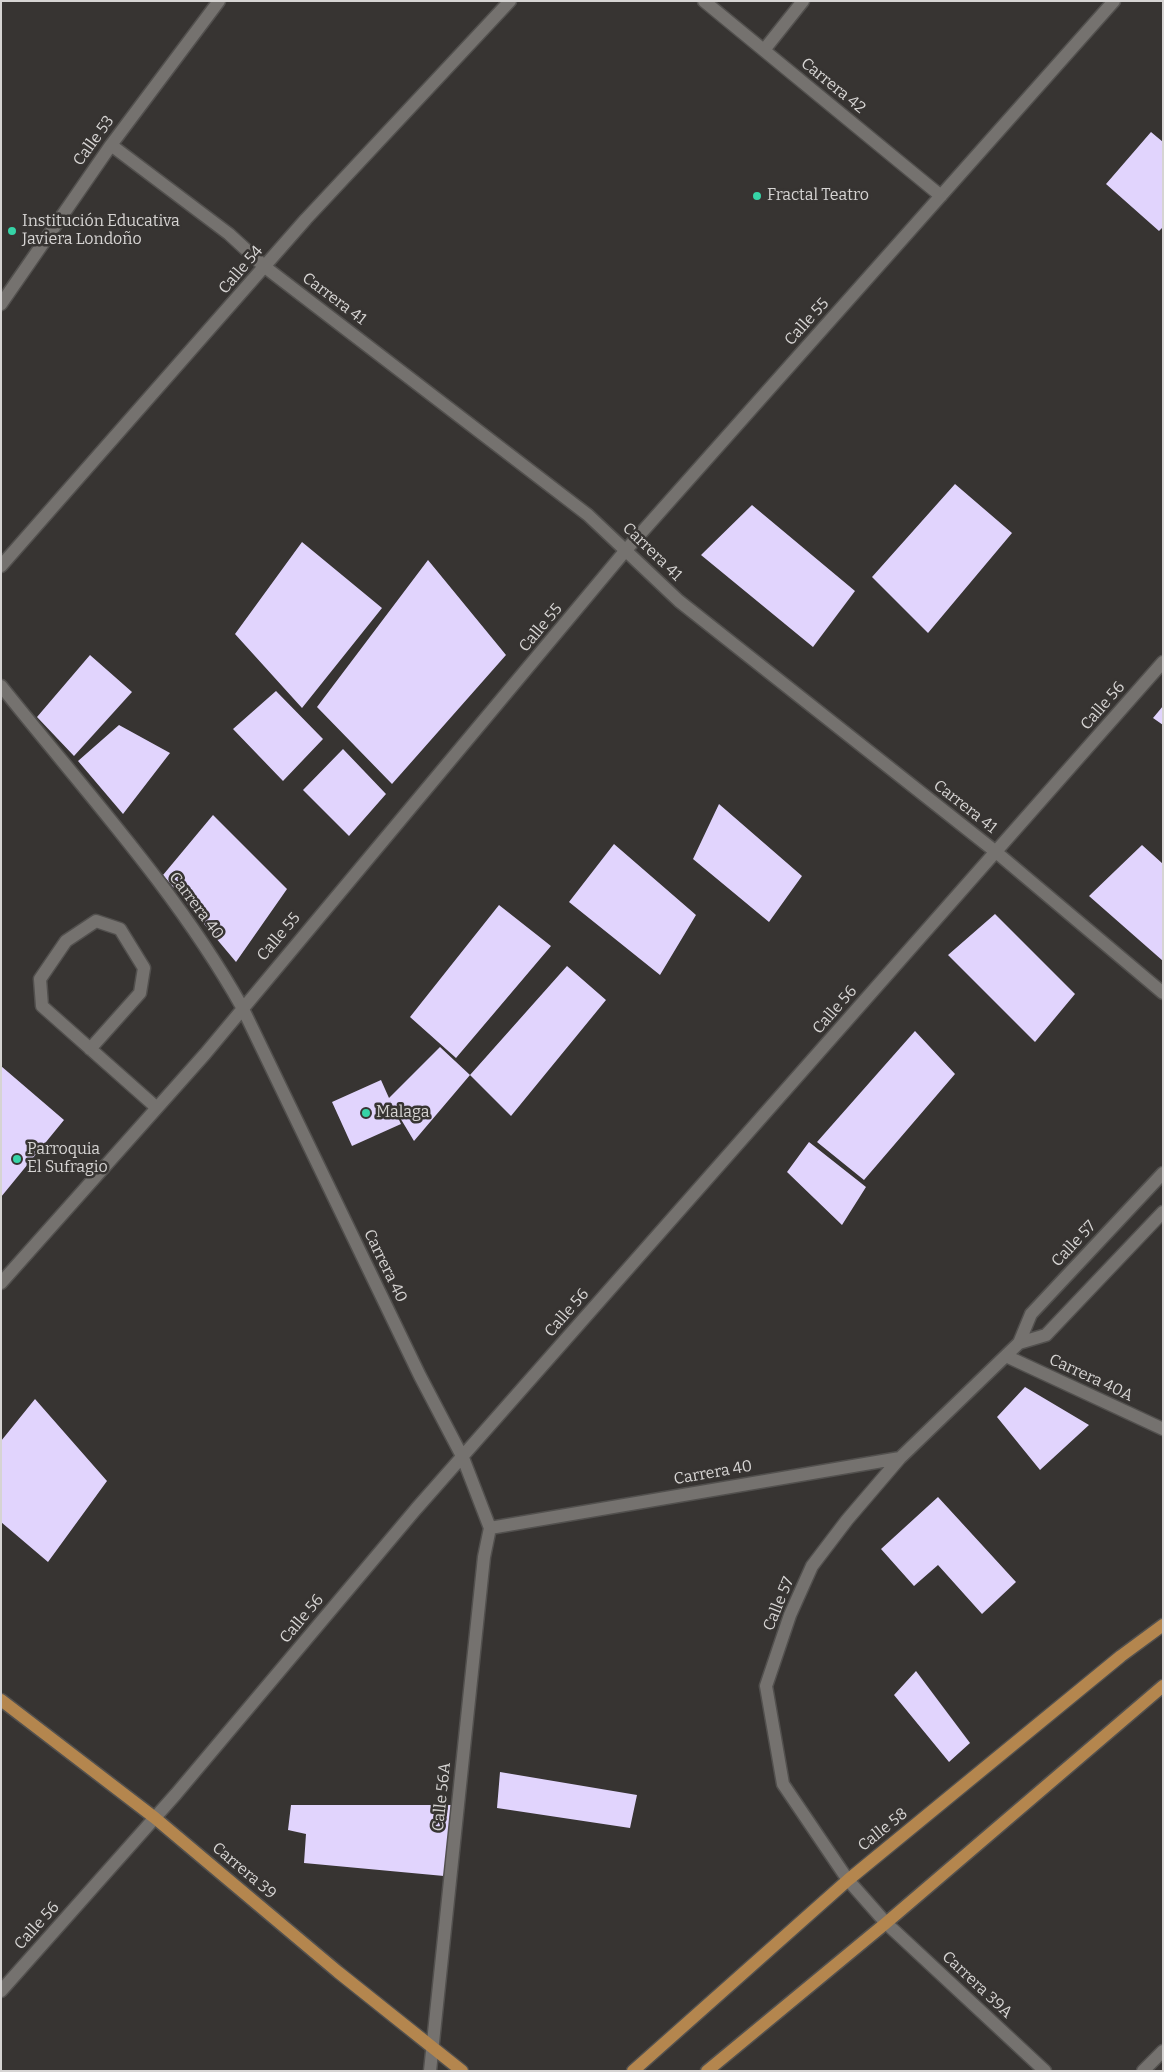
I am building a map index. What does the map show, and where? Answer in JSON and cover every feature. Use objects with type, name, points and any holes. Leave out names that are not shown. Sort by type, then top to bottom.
[{"type":"main road","name":"Calle 58","points":[[633,2071],[848,1880],[1121,1656],[1163,1625]]},
{"type":"main road","points":[[707,2071],[886,1923],[1163,1686]]},
{"type":"main road","name":"Carrera 39","points":[[1,1700],[155,1818],[462,2071]]},
{"type":"street","name":"Calle 53","points":[[1,304],[111,145],[219,1]]},
{"type":"street","name":"Calle 54","points":[[1,566],[306,219],[510,1]]},
{"type":"street","name":"Carrera 42","points":[[704,1],[941,196]]},
{"type":"street","points":[[764,50],[802,1]]},
{"type":"street","name":"Calle 55","points":[[1,1283],[157,1108],[626,550],[1114,1]]},
{"type":"street","name":"Carrera 41","points":[[111,145],[229,234],[265,267],[588,515],[678,601],[996,852],[1163,993]]},
{"type":"street","name":"Calle 56","points":[[1,1991],[155,1818],[416,1509],[463,1458],[530,1379],[1163,662]]},
{"type":"street","name":"Carrera 40","points":[[1,686],[141,859],[216,960],[242,1007],[420,1376],[463,1458],[490,1528],[900,1458]]},
{"type":"street","points":[[90,1049],[140,993],[144,968],[120,929],[96,921],[66,941],[40,979],[42,1006],[90,1049],[157,1108]]},
{"type":"street","name":"Calle 57","points":[[886,1923],[848,1880],[784,1784],[766,1686],[790,1615],[812,1566],[847,1520],[900,1458],[1019,1343],[1031,1314],[1163,1173]]},
{"type":"street","name":"Calle 57","points":[[1019,1343],[1046,1335],[1163,1212]]},
{"type":"street","name":"Carrera 40A","points":[[1006,1356],[1163,1429]]},
{"type":"street","name":"Calle 56A","points":[[430,2071],[484,1557],[490,1528]]},
{"type":"street","name":"Carrera 39A","points":[[886,1923],[1045,2071]]},
{"type":"street","points":[[1143,2071],[1163,2051]]},
{"type":"building","points":[[1151,132],[1163,142],[1163,227],[1159,231],[1106,184]]},
{"type":"building","points":[[955,484],[1012,533],[928,633],[872,577]]},
{"type":"building","points":[[752,505],[855,591],[813,647],[701,555]]},
{"type":"building","points":[[302,542],[382,608],[302,708],[235,634]]},
{"type":"building","points":[[428,560],[506,655],[392,784],[317,707]]},
{"type":"building","points":[[90,655],[132,692],[74,756],[37,717]]},
{"type":"building","points":[[276,691],[323,739],[283,781],[233,729]]},
{"type":"building","points":[[1163,706],[1163,725],[1153,718]]},
{"type":"building","points":[[119,725],[170,753],[123,814],[78,761]]},
{"type":"building","points":[[343,749],[386,794],[349,836],[303,790]]},
{"type":"building","points":[[719,804],[802,876],[769,922],[693,859]]},
{"type":"building","points":[[213,815],[287,889],[236,962],[163,875]]},
{"type":"building","points":[[614,844],[696,915],[660,975],[569,902]]},
{"type":"building","points":[[1142,845],[1163,864],[1163,961],[1089,896]]},
{"type":"building","points":[[499,905],[551,946],[456,1058],[410,1017]]},
{"type":"building","points":[[995,914],[1075,994],[1035,1042],[948,955]]},
{"type":"building","points":[[567,966],[606,1000],[511,1116],[470,1075]]},
{"type":"building","points":[[915,1031],[955,1074],[864,1180],[817,1142]]},
{"type":"building","points":[[440,1047],[470,1075],[414,1141],[390,1101],[401,1124],[352,1146],[332,1102],[381,1080],[389,1098]]},
{"type":"building","name":"Parroquia El Sufragio","points":[[1,1066],[64,1120],[1,1197]]},
{"type":"building","points":[[809,1142],[866,1187],[842,1225],[787,1172]]},
{"type":"building","points":[[1025,1387],[1089,1425],[1040,1470],[997,1417]]},
{"type":"building","points":[[35,1399],[107,1481],[48,1562],[1,1522],[1,1441]]},
{"type":"building","points":[[938,1497],[1016,1582],[982,1614],[938,1565],[914,1586],[881,1549]]},
{"type":"building","points":[[916,1671],[970,1743],[949,1762],[894,1695]]},
{"type":"building","points":[[500,1772],[637,1795],[630,1828],[497,1808]]},
{"type":"building","points":[[291,1805],[451,1805],[444,1876],[304,1863],[306,1834],[288,1830]]},
{"type":"place","name":"Fractal Teatro","points":[[757,196]]},
{"type":"place","name":"Institución Educativa Javiera Londoño","points":[[12,231]]},
{"type":"place","name":"Malaga","points":[[366,1113]]},
{"type":"place","name":"Parroquia El Sufragio","points":[[17,1159]]}]
